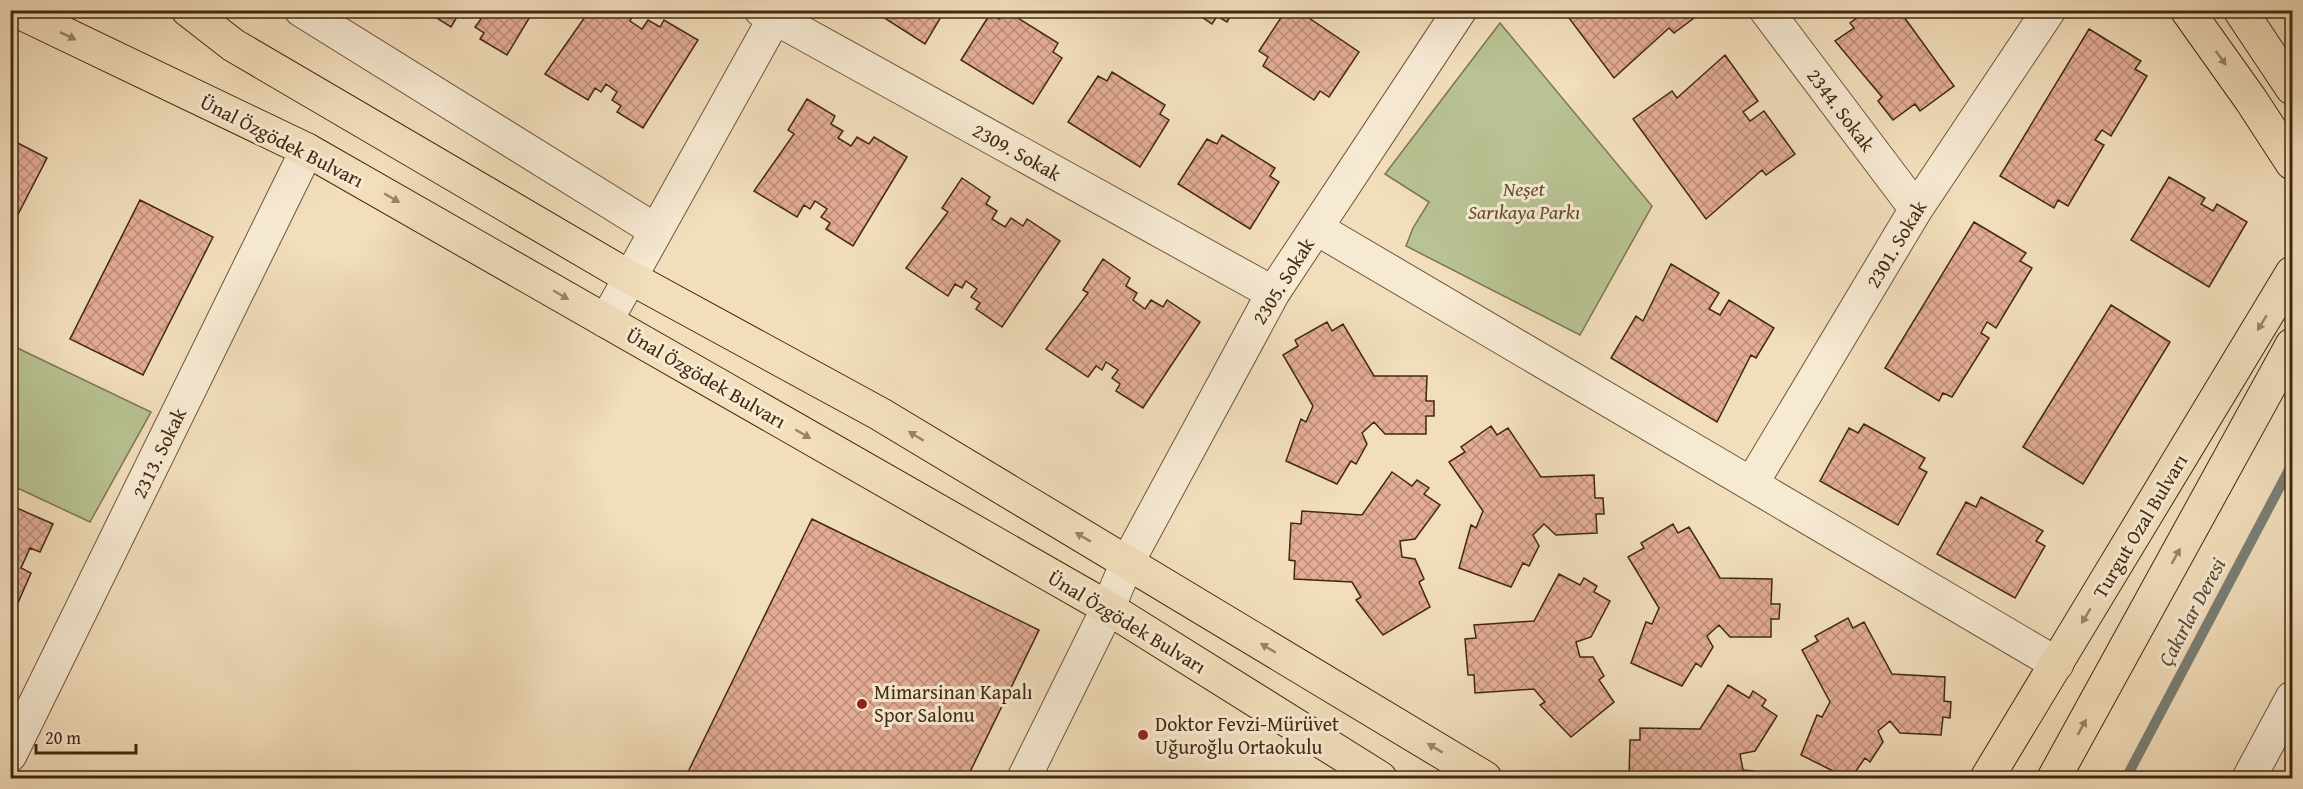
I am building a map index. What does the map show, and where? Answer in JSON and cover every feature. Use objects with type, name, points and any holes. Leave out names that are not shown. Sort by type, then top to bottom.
[{"type":"main road","name":"Ünal Özgödek Bulvarı","points":[[15,10],[308,150],[1108,608],[1380,778]]},
{"type":"main road","points":[[188,10],[233,45],[629,277],[880,414],[1485,778]]},
{"type":"main road","points":[[2187,10],[2251,100],[2292,163]]},
{"type":"main road","points":[[2240,10],[2292,88]]},
{"type":"main road","name":"Turgut Ozal Bulvarı","points":[[1987,778],[2292,273]]},
{"type":"main road","points":[[2054,778],[2292,345]]},
{"type":"street","points":[[301,10],[656,230]]},
{"type":"street","name":"2305. Sokak","points":[[1024,778],[1108,608],[1127,563],[1273,293],[1460,10]]},
{"type":"street","name":"2344. Sokak","points":[[1766,10],[1916,209]]},
{"type":"street","name":"2301. Sokak","points":[[1752,483],[1916,209],[2049,10]]},
{"type":"street","points":[[606,321],[772,13]]},
{"type":"street","name":"2309. Sokak","points":[[772,13],[1273,293]]},
{"type":"street","name":"2313. Sokak","points":[[10,755],[308,150]]},
{"type":"street","points":[[1316,228],[2057,664]]},
{"type":"street","points":[[2249,778],[2292,698]]},
{"type":"green space","name":"Neşet Sarıkaya Parkı","points":[[1500,23],[1652,206],[1580,335],[1406,246],[1413,228],[1429,202],[1385,174]]},
{"type":"green space","points":[[11,345],[151,412],[90,522],[11,485]]},
{"type":"building","points":[[424,10],[534,10],[507,55],[480,39],[484,33],[475,27],[481,19],[469,11],[464,18],[458,15],[451,27]]},
{"type":"building","points":[[580,10],[629,10],[634,13],[630,21],[642,29],[648,20],[660,27],[664,20],[698,40],[643,128],[617,112],[621,106],[612,100],[617,92],[606,84],[601,92],[595,88],[588,100],[545,74],[585,17],[579,13]]},
{"type":"building","points":[[872,10],[945,10],[925,44]]},
{"type":"building","points":[[1005,10],[1058,43],[1053,52],[1062,58],[1033,104],[961,60],[990,14],[999,19]]},
{"type":"building","points":[[1191,10],[1234,10],[1227,22],[1217,16],[1212,24]]},
{"type":"building","points":[[1286,10],[1297,10],[1359,52],[1329,97],[1320,91],[1314,100],[1263,66],[1268,57],[1259,51]]},
{"type":"building","points":[[1563,10],[1701,10],[1702,12],[1674,33],[1669,28],[1614,78]]},
{"type":"building","points":[[1868,10],[1899,10],[1954,86],[1920,111],[1915,104],[1893,120],[1878,101],[1882,97],[1835,41],[1854,28],[1850,23]]},
{"type":"building","points":[[2089,29],[2141,61],[2135,69],[2147,76],[2111,136],[2102,130],[2095,140],[2104,145],[2068,206],[2058,200],[2054,208],[2000,176]]},
{"type":"building","points":[[1725,55],[1758,101],[1743,112],[1750,121],[1764,111],[1795,154],[1766,175],[1762,170],[1706,219],[1633,119],[1672,91],[1677,98]]},
{"type":"building","points":[[1112,72],[1165,105],[1160,114],[1169,120],[1140,167],[1068,122],[1098,76],[1107,81]]},
{"type":"building","points":[[807,99],[835,116],[831,124],[843,131],[838,138],[851,146],[857,137],[869,144],[874,137],[907,157],[853,246],[826,229],[830,223],[821,217],[827,209],[815,201],[810,209],[804,205],[797,217],[754,191],[794,134],[788,130]]},
{"type":"building","points":[[1222,135],[1275,168],[1270,176],[1279,182],[1250,229],[1178,184],[1207,139],[1217,144]]},
{"type":"building","points":[[10,139],[47,158],[10,230]]},
{"type":"building","points":[[2169,177],[2205,198],[2201,204],[2213,211],[2217,204],[2247,222],[2209,287],[2131,240]]},
{"type":"building","points":[[962,178],[990,197],[986,204],[997,211],[992,219],[1005,227],[1011,218],[1023,226],[1027,219],[1060,241],[1002,327],[976,309],[980,303],[971,297],[977,289],[966,281],[962,288],[955,284],[948,296],[906,268],[948,212],[942,208]]},
{"type":"building","points":[[140,200],[213,237],[143,375],[70,339]]},
{"type":"building","points":[[1974,222],[2026,253],[2020,261],[2032,268],[1996,328],[1987,322],[1981,333],[1989,338],[1952,397],[1943,393],[1939,401],[1885,368]]},
{"type":"building","points":[[1103,259],[1130,278],[1126,286],[1137,293],[1133,300],[1145,309],[1151,300],[1163,307],[1167,300],[1200,322],[1143,408],[1116,391],[1120,384],[1112,378],[1118,370],[1106,362],[1102,370],[1096,366],[1088,377],[1046,349],[1088,293],[1083,290]]},
{"type":"building","points":[[1671,264],[1719,293],[1709,309],[1720,315],[1729,300],[1774,328],[1756,358],[1751,355],[1717,422],[1611,358],[1636,316],[1643,321]]},
{"type":"building","points":[[2111,305],[2170,342],[2083,484],[2023,447]]},
{"type":"building","points":[[1327,322],[1332,331],[1343,324],[1374,376],[1427,376],[1426,401],[1434,401],[1434,416],[1426,416],[1426,434],[1385,434],[1374,422],[1362,433],[1367,444],[1356,464],[1351,461],[1337,484],[1286,461],[1301,419],[1306,422],[1313,406],[1283,355],[1298,346],[1295,340]]},
{"type":"building","points":[[1864,424],[1925,458],[1919,468],[1927,472],[1898,525],[1820,481],[1849,428],[1858,433]]},
{"type":"building","points":[[1491,426],[1497,435],[1508,428],[1541,477],[1594,475],[1595,498],[1603,498],[1604,514],[1596,514],[1597,533],[1556,535],[1544,524],[1533,535],[1539,546],[1529,566],[1523,563],[1511,587],[1459,568],[1471,525],[1476,528],[1483,511],[1449,462],[1465,452],[1461,447]]},
{"type":"building","points":[[1392,472],[1412,486],[1417,480],[1429,488],[1424,494],[1440,505],[1415,539],[1400,541],[1402,557],[1415,559],[1424,579],[1419,582],[1430,607],[1383,635],[1356,600],[1361,597],[1352,582],[1294,579],[1295,561],[1289,560],[1291,523],[1301,524],[1302,511],[1362,515]]},
{"type":"building","points":[[1981,497],[2043,531],[2036,541],[2045,546],[2015,598],[1937,554],[1966,502],[1976,507]]},
{"type":"building","points":[[10,505],[53,524],[40,552],[30,548],[21,568],[31,573],[17,605],[10,602]]},
{"type":"building","name":"Mimarsinan Kapalı Spor Salonu","points":[[812,519],[1039,630],[967,778],[685,778]]},
{"type":"building","points":[[1673,524],[1678,533],[1689,527],[1720,578],[1772,579],[1771,604],[1780,604],[1779,619],[1771,619],[1771,637],[1730,637],[1719,625],[1707,636],[1713,647],[1701,667],[1696,663],[1682,686],[1631,663],[1646,622],[1652,624],[1659,608],[1628,557],[1644,548],[1641,543]]},
{"type":"building","points":[[1559,574],[1580,585],[1584,578],[1597,586],[1594,592],[1610,601],[1591,637],[1576,642],[1580,657],[1593,657],[1604,676],[1599,680],[1614,702],[1571,737],[1540,705],[1545,702],[1534,689],[1475,693],[1474,675],[1468,675],[1465,639],[1476,638],[1474,625],[1534,621]]},
{"type":"building","points":[[1848,618],[1853,628],[1864,622],[1892,674],[1945,677],[1944,701],[1951,702],[1950,718],[1943,717],[1941,735],[1900,733],[1890,721],[1878,731],[1883,742],[1870,762],[1865,758],[1851,778],[1801,755],[1817,715],[1822,717],[1830,702],[1802,650],[1818,641],[1815,636]]},
{"type":"building","points":[[1728,685],[1749,698],[1753,691],[1766,700],[1762,706],[1777,716],[1755,751],[1740,754],[1743,770],[1754,771],[1758,778],[1629,777],[1630,740],[1640,740],[1640,728],[1700,729]]},
{"type":"waterway","name":"Çakırlar Deresi","points":[[2126,778],[2292,464]]},
{"type":"place","name":"Mimarsinan Kapalı Spor Salonu","points":[[862,704]]},
{"type":"place","name":"Doktor Fevzi-Mürüvet Uğuroğlu Ortaokulu","points":[[1143,735]]}]
